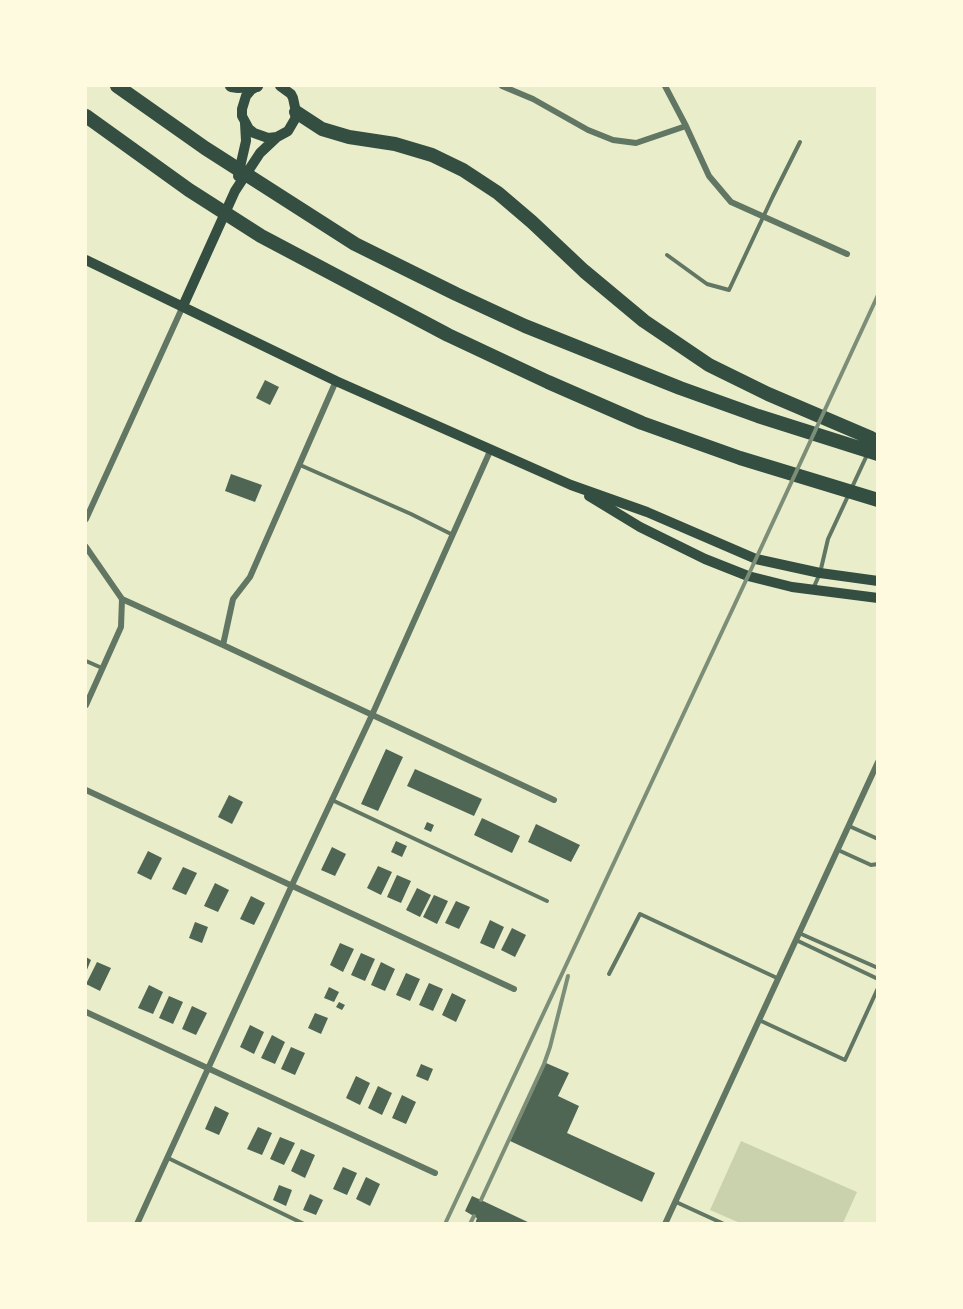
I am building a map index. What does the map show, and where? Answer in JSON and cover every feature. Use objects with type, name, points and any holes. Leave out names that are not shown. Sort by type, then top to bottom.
[{"type":"highway","points":[[117,86],[205,148],[355,244],[456,294],[525,326],[680,388],[758,416],[878,454]]},
{"type":"highway","points":[[296,112],[322,129],[350,137],[395,144],[432,155],[463,170],[498,193],[584,271],[644,321],[709,365],[768,394],[878,442]]},
{"type":"highway","points":[[86,116],[189,190],[261,236],[448,335],[642,423],[740,458],[878,500]]},
{"type":"highway","points":[[86,126],[101,128]]},
{"type":"main road","points":[[231,86],[258,86]]},
{"type":"main road","points":[[235,191],[246,141],[243,102],[246,96],[258,86]]},
{"type":"main road","points":[[183,306],[235,191],[260,153],[277,137],[288,131],[292,125],[296,105],[291,90],[279,86]]},
{"type":"main road","points":[[245,123],[254,133],[268,138],[277,137]]},
{"type":"main road","points":[[86,260],[336,381],[571,485],[647,512],[756,559],[820,573],[878,581]]},
{"type":"main road","points":[[571,485],[640,527],[705,559],[748,576],[792,587],[878,598]]},
{"type":"street","points":[[502,86],[533,99],[613,140],[636,143],[686,126]]},
{"type":"street","points":[[665,86],[709,176],[731,202],[847,254]]},
{"type":"street","points":[[86,519],[183,306]]},
{"type":"street","points":[[223,645],[233,599],[250,577],[336,381]]},
{"type":"street","points":[[137,1224],[372,716],[492,449]]},
{"type":"street","points":[[86,547],[122,599],[554,800]]},
{"type":"street","points":[[86,705],[121,627],[122,599]]},
{"type":"street","points":[[665,1224],[878,762]]},
{"type":"street","points":[[86,790],[514,989]]},
{"type":"street","points":[[86,1012],[435,1173]]},
{"type":"lane","points":[[667,255],[707,284],[729,290],[800,142]]},
{"type":"lane","points":[[812,590],[820,573],[828,539],[878,434]]},
{"type":"lane","points":[[299,465],[453,535]]},
{"type":"lane","points":[[86,661],[102,668]]},
{"type":"lane","points":[[332,800],[547,901]]},
{"type":"lane","points":[[849,826],[878,839]]},
{"type":"lane","points":[[838,850],[871,865],[878,864]]},
{"type":"lane","points":[[609,974],[640,914],[778,979]]},
{"type":"lane","points":[[799,933],[878,968]]},
{"type":"lane","points":[[796,940],[878,979]]},
{"type":"lane","points":[[759,1020],[845,1060],[878,988]]},
{"type":"lane","points":[[167,1158],[304,1224]]},
{"type":"lane","points":[[675,1202],[724,1224]]},
{"type":"green space","points":[[741,1141],[857,1192],[843,1223],[740,1223],[710,1210]]},
{"type":"building","points":[[265,380],[279,387],[270,405],[256,398]]},
{"type":"building","points":[[231,474],[262,485],[255,502],[225,491]]},
{"type":"building","points":[[386,749],[403,757],[378,811],[361,804]]},
{"type":"building","points":[[415,769],[482,799],[474,816],[407,786]]},
{"type":"building","points":[[229,795],[243,802],[232,824],[218,817]]},
{"type":"building","points":[[482,818],[520,836],[512,853],[474,835]]},
{"type":"building","points":[[427,822],[434,825],[431,832],[424,829]]},
{"type":"building","points":[[536,824],[580,845],[571,862],[528,842]]},
{"type":"building","points":[[396,841],[407,846],[402,857],[391,852]]},
{"type":"building","points":[[332,847],[346,854],[335,876],[321,870]]},
{"type":"building","points":[[148,851],[162,858],[151,880],[137,873]]},
{"type":"building","points":[[378,866],[392,872],[381,895],[367,888]]},
{"type":"building","points":[[183,867],[197,873],[186,895],[172,889]]},
{"type":"building","points":[[397,875],[411,881],[401,903],[387,897]]},
{"type":"building","points":[[215,883],[229,890],[218,912],[204,906]]},
{"type":"building","points":[[417,888],[431,895],[420,917],[406,910]]},
{"type":"building","points":[[434,895],[448,901],[437,924],[423,917]]},
{"type":"building","points":[[251,896],[265,903],[254,925],[240,919]]},
{"type":"building","points":[[456,901],[470,907],[459,929],[445,923]]},
{"type":"building","points":[[490,920],[504,927],[494,949],[480,943]]},
{"type":"building","points":[[195,922],[208,927],[202,943],[189,938]]},
{"type":"building","points":[[512,928],[526,935],[515,957],[501,950]]},
{"type":"building","points":[[340,943],[354,949],[343,972],[330,965]]},
{"type":"building","points":[[361,953],[375,959],[365,981],[351,975]]},
{"type":"building","points":[[86,957],[91,960],[86,972]]},
{"type":"building","points":[[97,962],[111,968],[100,991],[86,984]]},
{"type":"building","points":[[381,962],[395,969],[385,991],[371,985]]},
{"type":"building","points":[[406,973],[420,979],[410,1001],[396,995]]},
{"type":"building","points":[[429,983],[443,989],[433,1011],[419,1005]]},
{"type":"building","points":[[149,985],[163,992],[153,1014],[138,1008]]},
{"type":"building","points":[[329,987],[339,992],[334,1002],[324,998]]},
{"type":"building","points":[[452,993],[466,1000],[456,1022],[442,1015]]},
{"type":"building","points":[[169,996],[183,1002],[173,1024],[159,1018]]},
{"type":"building","points":[[339,1002],[345,1005],[342,1010],[336,1007]]},
{"type":"building","points":[[192,1006],[207,1013],[196,1035],[182,1029]]},
{"type":"building","points":[[315,1013],[328,1018],[321,1034],[308,1028]]},
{"type":"building","points":[[250,1025],[264,1032],[254,1054],[240,1047]]},
{"type":"building","points":[[272,1035],[285,1042],[275,1064],[261,1058]]},
{"type":"building","points":[[291,1047],[305,1053],[295,1075],[281,1069]]},
{"type":"building","points":[[546,1063],[569,1073],[558,1096],[579,1106],[567,1133],[655,1173],[642,1202],[510,1141]]},
{"type":"building","points":[[421,1064],[433,1069],[428,1081],[416,1076]]},
{"type":"building","points":[[356,1076],[370,1083],[360,1105],[346,1098]]},
{"type":"building","points":[[378,1086],[392,1093],[382,1115],[368,1108]]},
{"type":"building","points":[[402,1095],[416,1102],[406,1124],[392,1118]]},
{"type":"building","points":[[215,1106],[229,1113],[219,1135],[205,1129]]},
{"type":"building","points":[[258,1127],[272,1133],[262,1155],[247,1149]]},
{"type":"building","points":[[280,1137],[295,1143],[284,1165],[270,1159]]},
{"type":"building","points":[[301,1149],[315,1155],[305,1178],[291,1171]]},
{"type":"building","points":[[343,1167],[357,1173],[347,1195],[333,1189]]},
{"type":"building","points":[[366,1177],[380,1184],[370,1206],[356,1199]]},
{"type":"building","points":[[279,1185],[292,1190],[286,1206],[273,1200]]},
{"type":"building","points":[[310,1194],[323,1200],[316,1215],[303,1210]]},
{"type":"building","points":[[472,1196],[532,1224],[475,1224],[477,1218],[465,1211]]},
{"type":"railway","points":[[445,1224],[878,295]]},
{"type":"railway","points":[[481,1200],[544,1064],[568,976]]},
{"type":"railway","points":[[470,1224],[474,1216]]}]
